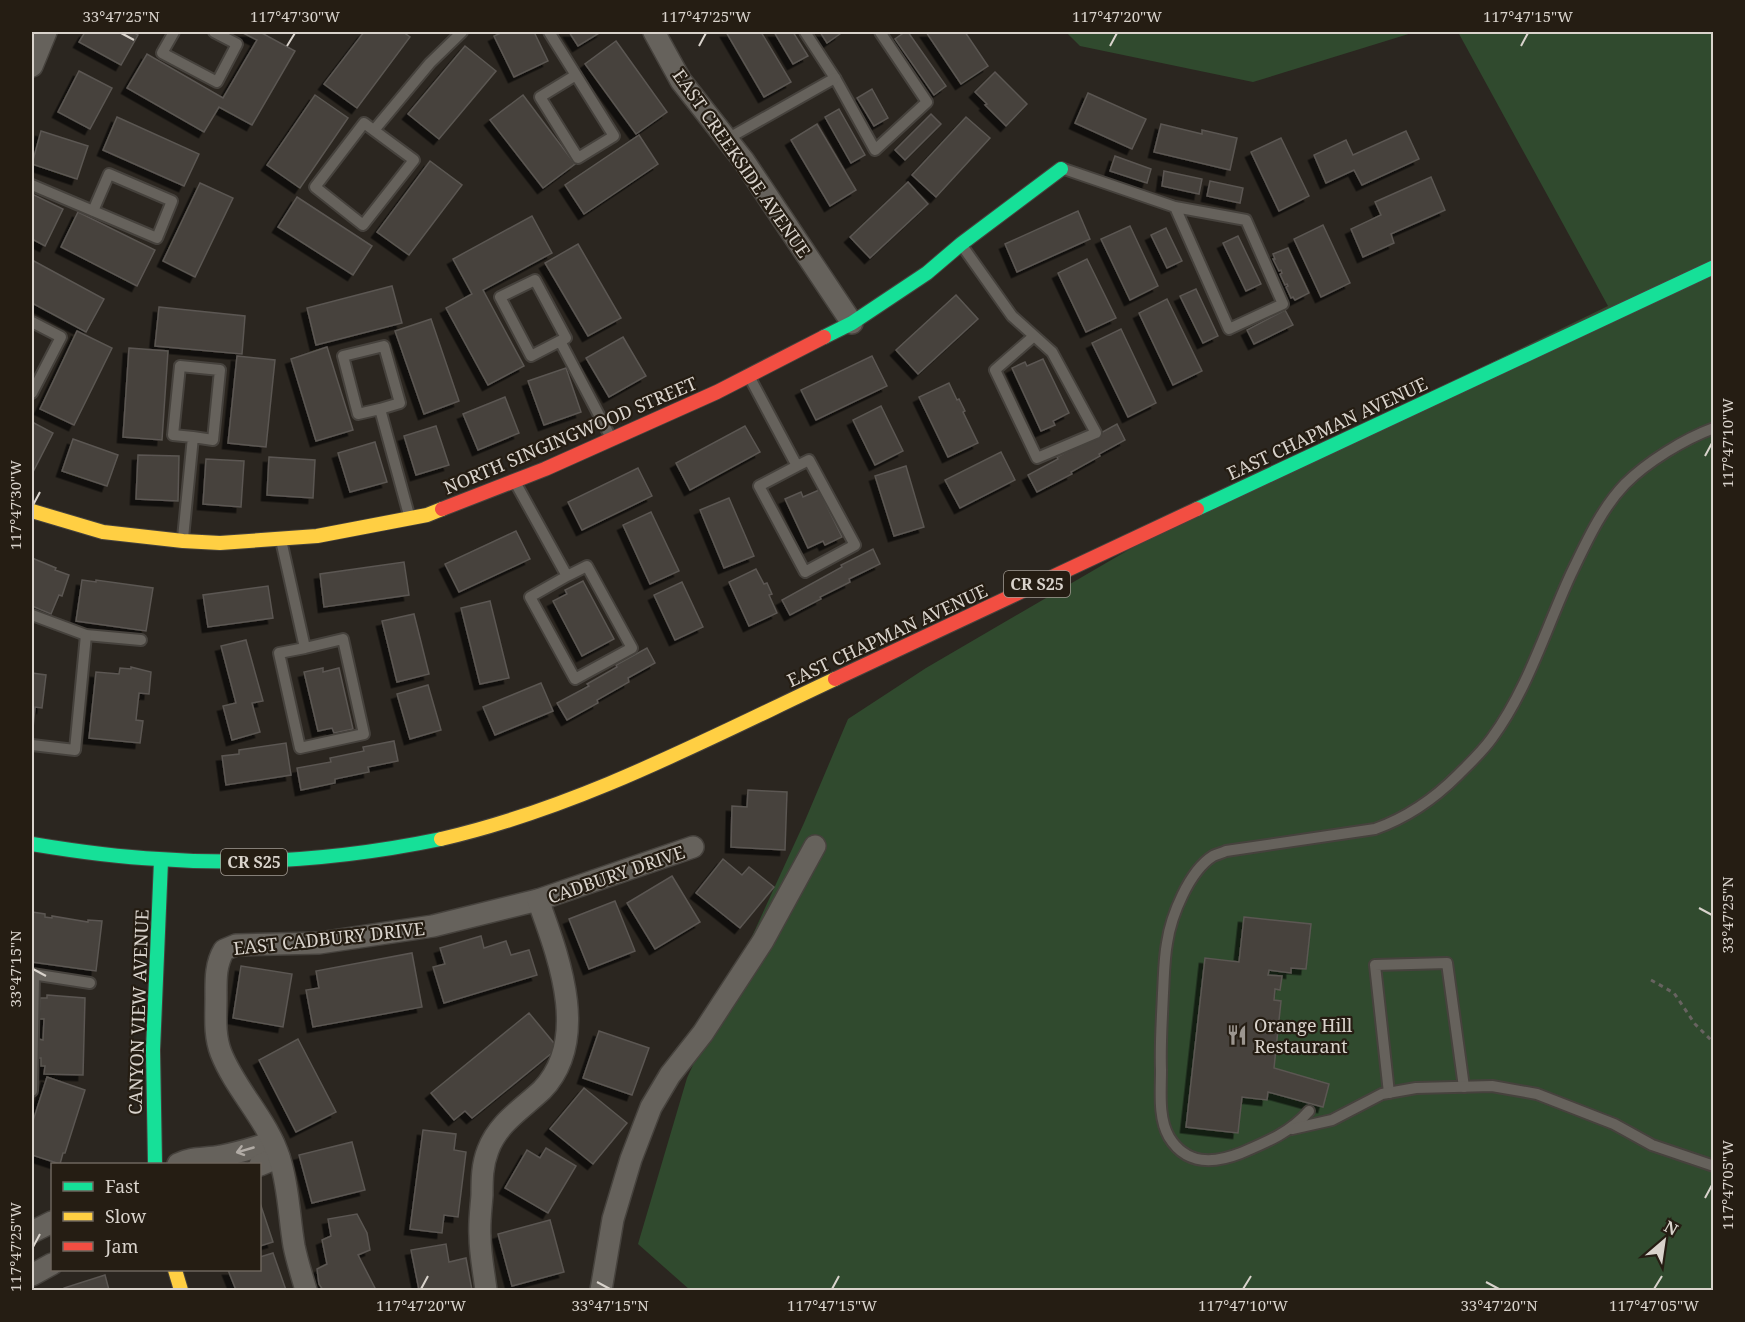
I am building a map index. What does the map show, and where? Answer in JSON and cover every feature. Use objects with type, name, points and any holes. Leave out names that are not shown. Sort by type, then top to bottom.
[{"type":"main road","name":"NORTH SINGINGWOOD STREET","points":[[32,511],[103,532],[220,543],[318,536],[427,515],[515,482],[717,392],[852,323],[927,273],[961,244],[1061,169]]},
{"type":"main road","name":"EAST CHAPMAN AVENUE","points":[[32,844],[84,853],[161,861],[232,863],[290,861],[419,843],[466,833],[537,811],[606,786],[1713,267]]},
{"type":"main road","name":"CANYON VIEW AVENUE","points":[[155,1163],[152,1051],[161,861]]},
{"type":"main road","points":[[176,1271],[181,1290]]},
{"type":"street","points":[[32,66],[46,32]]},
{"type":"street","name":"EAST CREEKSIDE AVENUE","points":[[654,32],[681,81],[744,161],[852,323]]},
{"type":"street","points":[[601,1290],[613,1220],[631,1159],[651,1107],[670,1075],[703,1032],[763,940],[814,846]]},
{"type":"street","name":"CADBURY DRIVE","points":[[538,900],[693,847]]},
{"type":"street","points":[[486,1290],[480,1237],[483,1165],[497,1132],[508,1119],[543,1089],[555,1072],[564,1054],[567,1035],[566,1001],[558,958],[538,900]]},
{"type":"street","name":"EAST CADBURY DRIVE","points":[[276,1150],[255,1109],[233,1079],[220,1052],[216,1033],[216,981],[218,960],[224,950],[236,945],[319,943],[378,935],[433,926],[538,900]]},
{"type":"street","points":[[180,1163],[244,1151],[276,1150]]},
{"type":"street","points":[[261,1164],[276,1150]]},
{"type":"street","points":[[276,1150],[289,1197],[294,1247],[306,1290]]},
{"type":"street","points":[[32,1232],[51,1222]]},
{"type":"lane","points":[[172,32],[162,53],[217,82],[237,44],[214,32]]},
{"type":"lane","points":[[375,129],[430,63],[462,32]]},
{"type":"lane","points":[[549,32],[576,75],[614,136],[578,158],[540,97],[576,75]]},
{"type":"lane","points":[[806,32],[835,78],[875,150],[927,102],[880,32]]},
{"type":"lane","points":[[726,139],[835,78]]},
{"type":"lane","points":[[364,123],[375,129],[414,160],[363,225],[315,187],[364,123]]},
{"type":"lane","points":[[1061,169],[1175,207],[1246,220],[1283,304],[1229,329],[1175,207]]},
{"type":"lane","points":[[32,185],[93,211],[157,238],[172,201],[109,174],[93,211]]},
{"type":"lane","points":[[961,244],[1012,316],[1052,352],[1096,433],[1037,458],[995,370],[1034,336]]},
{"type":"lane","points":[[535,280],[566,338],[560,341],[531,356],[500,297],[535,280]]},
{"type":"lane","points":[[32,321],[61,337],[32,393]]},
{"type":"lane","points":[[560,341],[612,439]]},
{"type":"lane","points":[[384,346],[400,404],[380,409],[358,414],[343,356],[384,346]]},
{"type":"lane","points":[[180,366],[220,370],[213,440],[193,437],[173,435],[180,366]]},
{"type":"lane","points":[[748,376],[797,466]]},
{"type":"lane","points":[[380,409],[410,519]]},
{"type":"lane","points":[[1309,1111],[1300,1122],[1272,1140],[1241,1153],[1213,1161],[1199,1160],[1186,1154],[1176,1146],[1166,1132],[1162,1110],[1160,1042],[1166,952],[1177,909],[1191,879],[1213,856],[1226,851],[1375,829],[1394,822],[1444,789],[1478,754],[1503,721],[1532,665],[1579,556],[1594,527],[1611,502],[1625,484],[1644,468],[1713,428]]},
{"type":"lane","points":[[183,541],[193,437]]},
{"type":"lane","points":[[809,460],[855,545],[805,572],[759,486],[797,466],[809,460]]},
{"type":"lane","points":[[515,482],[567,576]]},
{"type":"lane","points":[[281,539],[305,648]]},
{"type":"lane","points":[[587,566],[632,648],[575,679],[530,597],[567,576],[587,566]]},
{"type":"lane","points":[[32,615],[86,635],[141,640]]},
{"type":"lane","points":[[32,745],[75,750],[86,635]]},
{"type":"lane","points":[[343,639],[364,734],[300,748],[279,653],[305,648],[343,639]]},
{"type":"lane","points":[[1389,1093],[1375,965],[1447,963],[1464,1087]]},
{"type":"lane","points":[[32,1090],[33,974],[90,983]]},
{"type":"lane","points":[[1288,1130],[1332,1120],[1382,1094],[1416,1088],[1492,1086],[1537,1094],[1614,1124],[1652,1145],[1713,1167]]},
{"type":"path","points":[[1651,980],[1674,993],[1695,1024],[1713,1043]]},
{"type":"green space","points":[[1066,32],[1415,32],[1253,82],[1080,46]]},
{"type":"green space","points":[[1458,32],[1713,32],[1713,1290],[690,1290],[638,1244],[687,1078],[804,823],[848,719],[926,668],[1245,482],[1608,306]]},
{"type":"building","points":[[85,32],[133,32],[138,35],[121,65],[79,42]]},
{"type":"building","points":[[241,32],[260,32],[295,51],[252,125],[219,107],[204,132],[127,88],[147,54],[223,98],[257,40]]},
{"type":"building","points":[[364,32],[403,32],[410,37],[357,108],[324,84]]},
{"type":"building","points":[[503,32],[534,32],[548,61],[514,77],[494,36]]},
{"type":"building","points":[[569,32],[601,32],[578,46]]},
{"type":"building","points":[[726,32],[761,32],[791,82],[764,97]]},
{"type":"building","points":[[774,32],[793,32],[808,56],[793,64]]},
{"type":"building","points":[[820,32],[838,32],[840,34],[827,43]]},
{"type":"building","points":[[908,32],[946,86],[934,95],[895,39]]},
{"type":"building","points":[[926,32],[965,32],[988,66],[961,84]]},
{"type":"building","points":[[616,41],[667,112],[636,134],[585,64]]},
{"type":"building","points":[[465,46],[496,71],[439,139],[408,114]]},
{"type":"building","points":[[79,71],[112,88],[90,129],[58,112]]},
{"type":"building","points":[[995,72],[1027,104],[1006,126],[975,92]]},
{"type":"building","points":[[872,89],[888,118],[874,126],[857,98]]},
{"type":"building","points":[[1088,93],[1146,119],[1132,149],[1075,123]]},
{"type":"building","points":[[315,95],[348,118],[300,188],[267,165]]},
{"type":"building","points":[[523,95],[575,164],[543,188],[490,120]]},
{"type":"building","points":[[839,109],[865,155],[851,163],[825,117]]},
{"type":"building","points":[[931,114],[941,124],[905,160],[895,150]]},
{"type":"building","points":[[117,117],[199,154],[184,186],[103,150]]},
{"type":"building","points":[[966,117],[990,138],[936,197],[912,175]]},
{"type":"building","points":[[817,124],[856,190],[830,206],[791,140]]},
{"type":"building","points":[[1161,124],[1202,134],[1202,130],[1237,138],[1230,170],[1154,152]]},
{"type":"building","points":[[41,131],[88,146],[77,179],[32,164]]},
{"type":"building","points":[[1406,131],[1419,159],[1362,185],[1354,170],[1326,183],[1314,155],[1346,140],[1353,155]]},
{"type":"building","points":[[639,135],[658,164],[584,214],[565,185]]},
{"type":"building","points":[[1281,138],[1309,196],[1279,211],[1251,152]]},
{"type":"building","points":[[1115,156],[1151,169],[1147,183],[1110,171]]},
{"type":"building","points":[[430,161],[462,185],[409,255],[377,232]]},
{"type":"building","points":[[1164,171],[1202,179],[1199,194],[1162,186]]},
{"type":"building","points":[[1431,177],[1445,210],[1391,234],[1394,243],[1363,257],[1351,229],[1381,215],[1375,202]]},
{"type":"building","points":[[1210,181],[1243,188],[1240,203],[1207,196]]},
{"type":"building","points":[[908,182],[928,204],[870,258],[850,237]]},
{"type":"building","points":[[200,183],[233,198],[195,277],[163,261]]},
{"type":"building","points":[[32,194],[63,209],[45,246],[32,239]]},
{"type":"building","points":[[297,197],[372,246],[353,275],[278,227]]},
{"type":"building","points":[[1078,211],[1090,239],[1017,272],[1005,244]]},
{"type":"building","points":[[78,212],[155,250],[137,286],[61,247]]},
{"type":"building","points":[[532,216],[552,253],[483,290],[524,366],[488,385],[446,308],[472,294],[453,259]]},
{"type":"building","points":[[1323,225],[1350,283],[1321,297],[1294,239]]},
{"type":"building","points":[[1130,226],[1158,286],[1130,300],[1101,239]]},
{"type":"building","points":[[1166,228],[1182,261],[1167,268],[1151,235]]},
{"type":"building","points":[[1238,236],[1261,284],[1246,291],[1223,243]]},
{"type":"building","points":[[578,244],[621,318],[588,336],[545,263]]},
{"type":"building","points":[[1288,248],[1309,293],[1295,300],[1291,298],[1286,287],[1288,286],[1285,285],[1280,274],[1281,270],[1279,271],[1273,259],[1275,259],[1273,254]]},
{"type":"building","points":[[1087,259],[1116,318],[1086,332],[1058,273]]},
{"type":"building","points":[[32,260],[104,299],[86,332],[32,303]]},
{"type":"building","points":[[392,286],[402,323],[316,345],[307,308]]},
{"type":"building","points":[[1196,289],[1218,336],[1203,343],[1180,296]]},
{"type":"building","points":[[956,295],[978,319],[918,374],[896,350]]},
{"type":"building","points":[[1167,299],[1202,371],[1173,385],[1139,313]]},
{"type":"building","points":[[159,307],[245,316],[242,354],[155,346]]},
{"type":"building","points":[[1285,310],[1293,325],[1254,344],[1247,330]]},
{"type":"building","points":[[431,319],[459,401],[424,414],[395,331]]},
{"type":"building","points":[[1121,329],[1156,403],[1128,417],[1092,343]]},
{"type":"building","points":[[77,331],[112,348],[74,425],[40,409]]},
{"type":"building","points":[[623,337],[646,376],[609,397],[586,358]]},
{"type":"building","points":[[327,347],[353,430],[316,441],[291,359]]},
{"type":"building","points":[[129,348],[168,351],[162,440],[123,437]]},
{"type":"building","points":[[237,356],[275,360],[266,447],[228,443]]},
{"type":"building","points":[[872,356],[887,386],[816,420],[801,390]]},
{"type":"building","points":[[1043,359],[1069,413],[1053,421],[1055,425],[1041,431],[1012,368],[1025,362],[1027,366]]},
{"type":"building","points":[[566,368],[581,412],[544,425],[528,381]]},
{"type":"building","points":[[949,383],[965,411],[963,412],[978,443],[948,457],[919,397]]},
{"type":"building","points":[[505,397],[519,433],[478,450],[463,414]]},
{"type":"building","points":[[881,406],[903,451],[875,465],[853,420]]},
{"type":"building","points":[[32,422],[53,433],[32,474]]},
{"type":"building","points":[[1117,424],[1125,440],[1099,454],[1100,456],[1071,472],[1072,474],[1037,492],[1028,475]]},
{"type":"building","points":[[436,426],[449,465],[416,475],[404,436]]},
{"type":"building","points":[[745,426],[760,452],[690,490],[676,463]]},
{"type":"building","points":[[73,439],[118,455],[107,486],[62,471]]},
{"type":"building","points":[[375,442],[387,482],[350,492],[338,453]]},
{"type":"building","points":[[1001,452],[1015,480],[960,508],[945,480]]},
{"type":"building","points":[[138,455],[179,456],[178,501],[136,499]]},
{"type":"building","points":[[269,457],[315,460],[313,498],[267,495]]},
{"type":"building","points":[[206,459],[244,461],[241,507],[203,504]]},
{"type":"building","points":[[906,466],[924,527],[894,536],[875,476]]},
{"type":"building","points":[[638,468],[652,496],[582,530],[568,502]]},
{"type":"building","points":[[819,490],[842,537],[825,545],[823,541],[808,548],[785,499],[801,492],[803,497]]},
{"type":"building","points":[[729,498],[754,556],[724,568],[700,510]]},
{"type":"building","points":[[651,512],[679,571],[650,584],[623,525]]},
{"type":"building","points":[[516,531],[530,559],[459,592],[445,564]]},
{"type":"building","points":[[873,549],[880,564],[849,579],[850,582],[790,615],[782,600]]},
{"type":"building","points":[[32,558],[69,575],[62,596],[59,595],[51,614],[32,606]]},
{"type":"building","points":[[404,562],[409,595],[324,607],[320,574]]},
{"type":"building","points":[[756,569],[764,584],[767,583],[772,594],[769,595],[777,613],[749,626],[729,582]]},
{"type":"building","points":[[82,580],[153,588],[146,631],[76,621]]},
{"type":"building","points":[[583,581],[614,639],[582,656],[553,601],[567,594],[565,590]]},
{"type":"building","points":[[682,582],[703,627],[675,640],[654,595]]},
{"type":"building","points":[[268,586],[273,618],[208,627],[203,595]]},
{"type":"building","points":[[490,601],[509,678],[480,684],[461,608]]},
{"type":"building","points":[[414,614],[429,674],[397,682],[382,621]]},
{"type":"building","points":[[246,640],[263,701],[252,703],[260,732],[232,740],[223,706],[236,703],[221,646]]},
{"type":"building","points":[[647,648],[655,663],[628,678],[629,682],[597,700],[598,703],[567,720],[557,703],[589,686],[587,684]]},
{"type":"building","points":[[131,667],[151,672],[149,694],[139,693],[136,720],[143,721],[140,743],[89,738],[96,672],[119,674],[120,668],[131,669]]},
{"type":"building","points":[[323,668],[323,672],[339,668],[353,729],[334,733],[332,728],[318,731],[304,672]]},
{"type":"building","points":[[32,673],[46,675],[42,708],[35,707],[33,728],[32,727]]},
{"type":"building","points":[[541,683],[553,711],[495,735],[483,707]]},
{"type":"building","points":[[428,685],[441,730],[410,739],[397,694]]},
{"type":"building","points":[[394,741],[398,761],[368,767],[369,772],[335,779],[335,783],[301,790],[297,768],[331,762],[330,758],[364,751],[363,747]]},
{"type":"building","points":[[286,743],[291,775],[226,785],[222,756],[239,754],[239,750]]},
{"type":"building","points":[[748,790],[787,792],[785,850],[731,847],[732,806],[747,807]]},
{"type":"building","points":[[723,859],[742,875],[749,867],[774,887],[740,928],[696,893]]},
{"type":"building","points":[[672,876],[700,922],[655,949],[627,903]]},
{"type":"building","points":[[615,901],[635,951],[589,969],[569,919]]},
{"type":"building","points":[[32,912],[45,914],[45,917],[52,918],[52,916],[88,922],[88,920],[102,921],[96,971],[32,962]]},
{"type":"building","name":"Orange Hill Restaurant","points":[[1244,917],[1311,924],[1306,969],[1291,968],[1291,973],[1269,970],[1268,975],[1282,976],[1280,990],[1275,989],[1274,1000],[1281,1001],[1274,1068],[1329,1084],[1323,1107],[1268,1092],[1267,1100],[1242,1097],[1238,1133],[1186,1127],[1205,958],[1239,962]]},
{"type":"building","points":[[481,936],[484,948],[506,941],[511,955],[529,950],[537,975],[444,1003],[433,967],[445,964],[440,948]]},
{"type":"building","points":[[412,953],[422,1007],[313,1027],[306,990],[319,988],[316,971]]},
{"type":"building","points":[[241,966],[292,974],[283,1027],[233,1018]]},
{"type":"building","points":[[47,995],[85,998],[83,1075],[44,1074],[45,1066],[41,1066],[41,1058],[38,1058],[38,1039],[43,1040],[44,1019],[39,1019],[40,998],[47,998]]},
{"type":"building","points":[[529,1013],[558,1048],[472,1118],[465,1111],[454,1120],[431,1093]]},
{"type":"building","points":[[599,1031],[649,1048],[632,1095],[583,1078]]},
{"type":"building","points":[[298,1039],[336,1112],[296,1132],[259,1060]]},
{"type":"building","points":[[47,1077],[85,1090],[60,1163],[32,1155],[32,1124]]},
{"type":"building","points":[[584,1088],[627,1123],[593,1164],[550,1129]]},
{"type":"building","points":[[423,1130],[456,1134],[454,1150],[466,1152],[458,1217],[444,1215],[442,1233],[410,1229]]},
{"type":"building","points":[[352,1142],[365,1190],[312,1203],[299,1155]]},
{"type":"building","points":[[546,1148],[576,1166],[548,1213],[505,1188],[527,1150],[540,1158]]},
{"type":"building","points":[[261,1206],[273,1242],[261,1246]]},
{"type":"building","points":[[357,1214],[367,1233],[370,1250],[358,1255],[376,1290],[323,1290],[319,1284],[317,1269],[327,1264],[322,1240],[331,1236],[328,1219]]},
{"type":"building","points":[[550,1220],[564,1272],[512,1286],[498,1234]]},
{"type":"building","points":[[446,1244],[449,1262],[466,1258],[472,1290],[419,1290],[411,1250]]},
{"type":"building","points":[[273,1253],[286,1290],[236,1290],[228,1271],[261,1271],[261,1257]]},
{"type":"building","points":[[105,1275],[109,1290],[64,1290],[64,1288]]},
{"type":"traffic: fast","points":[[824,337],[852,323],[927,273],[961,244],[1061,169]]},
{"type":"traffic: fast","points":[[1197,509],[1714,267]]},
{"type":"traffic: fast","points":[[32,844],[127,857],[230,862],[336,856],[441,839]]},
{"type":"traffic: fast","points":[[155,1163],[153,1050],[161,861]]},
{"type":"traffic: slow","points":[[32,511],[103,532],[220,543],[317,536],[427,515],[442,509]]},
{"type":"traffic: slow","points":[[441,839],[543,809],[593,790],[691,748],[835,679]]},
{"type":"traffic: slow","points":[[175,1271],[181,1290]]},
{"type":"traffic: jam","points":[[442,509],[545,469],[717,392],[824,337]]},
{"type":"traffic: jam","points":[[835,679],[1197,509]]},
{"type":"place","name":"Orange Hill Restaurant","points":[[1237,1035]]}]
